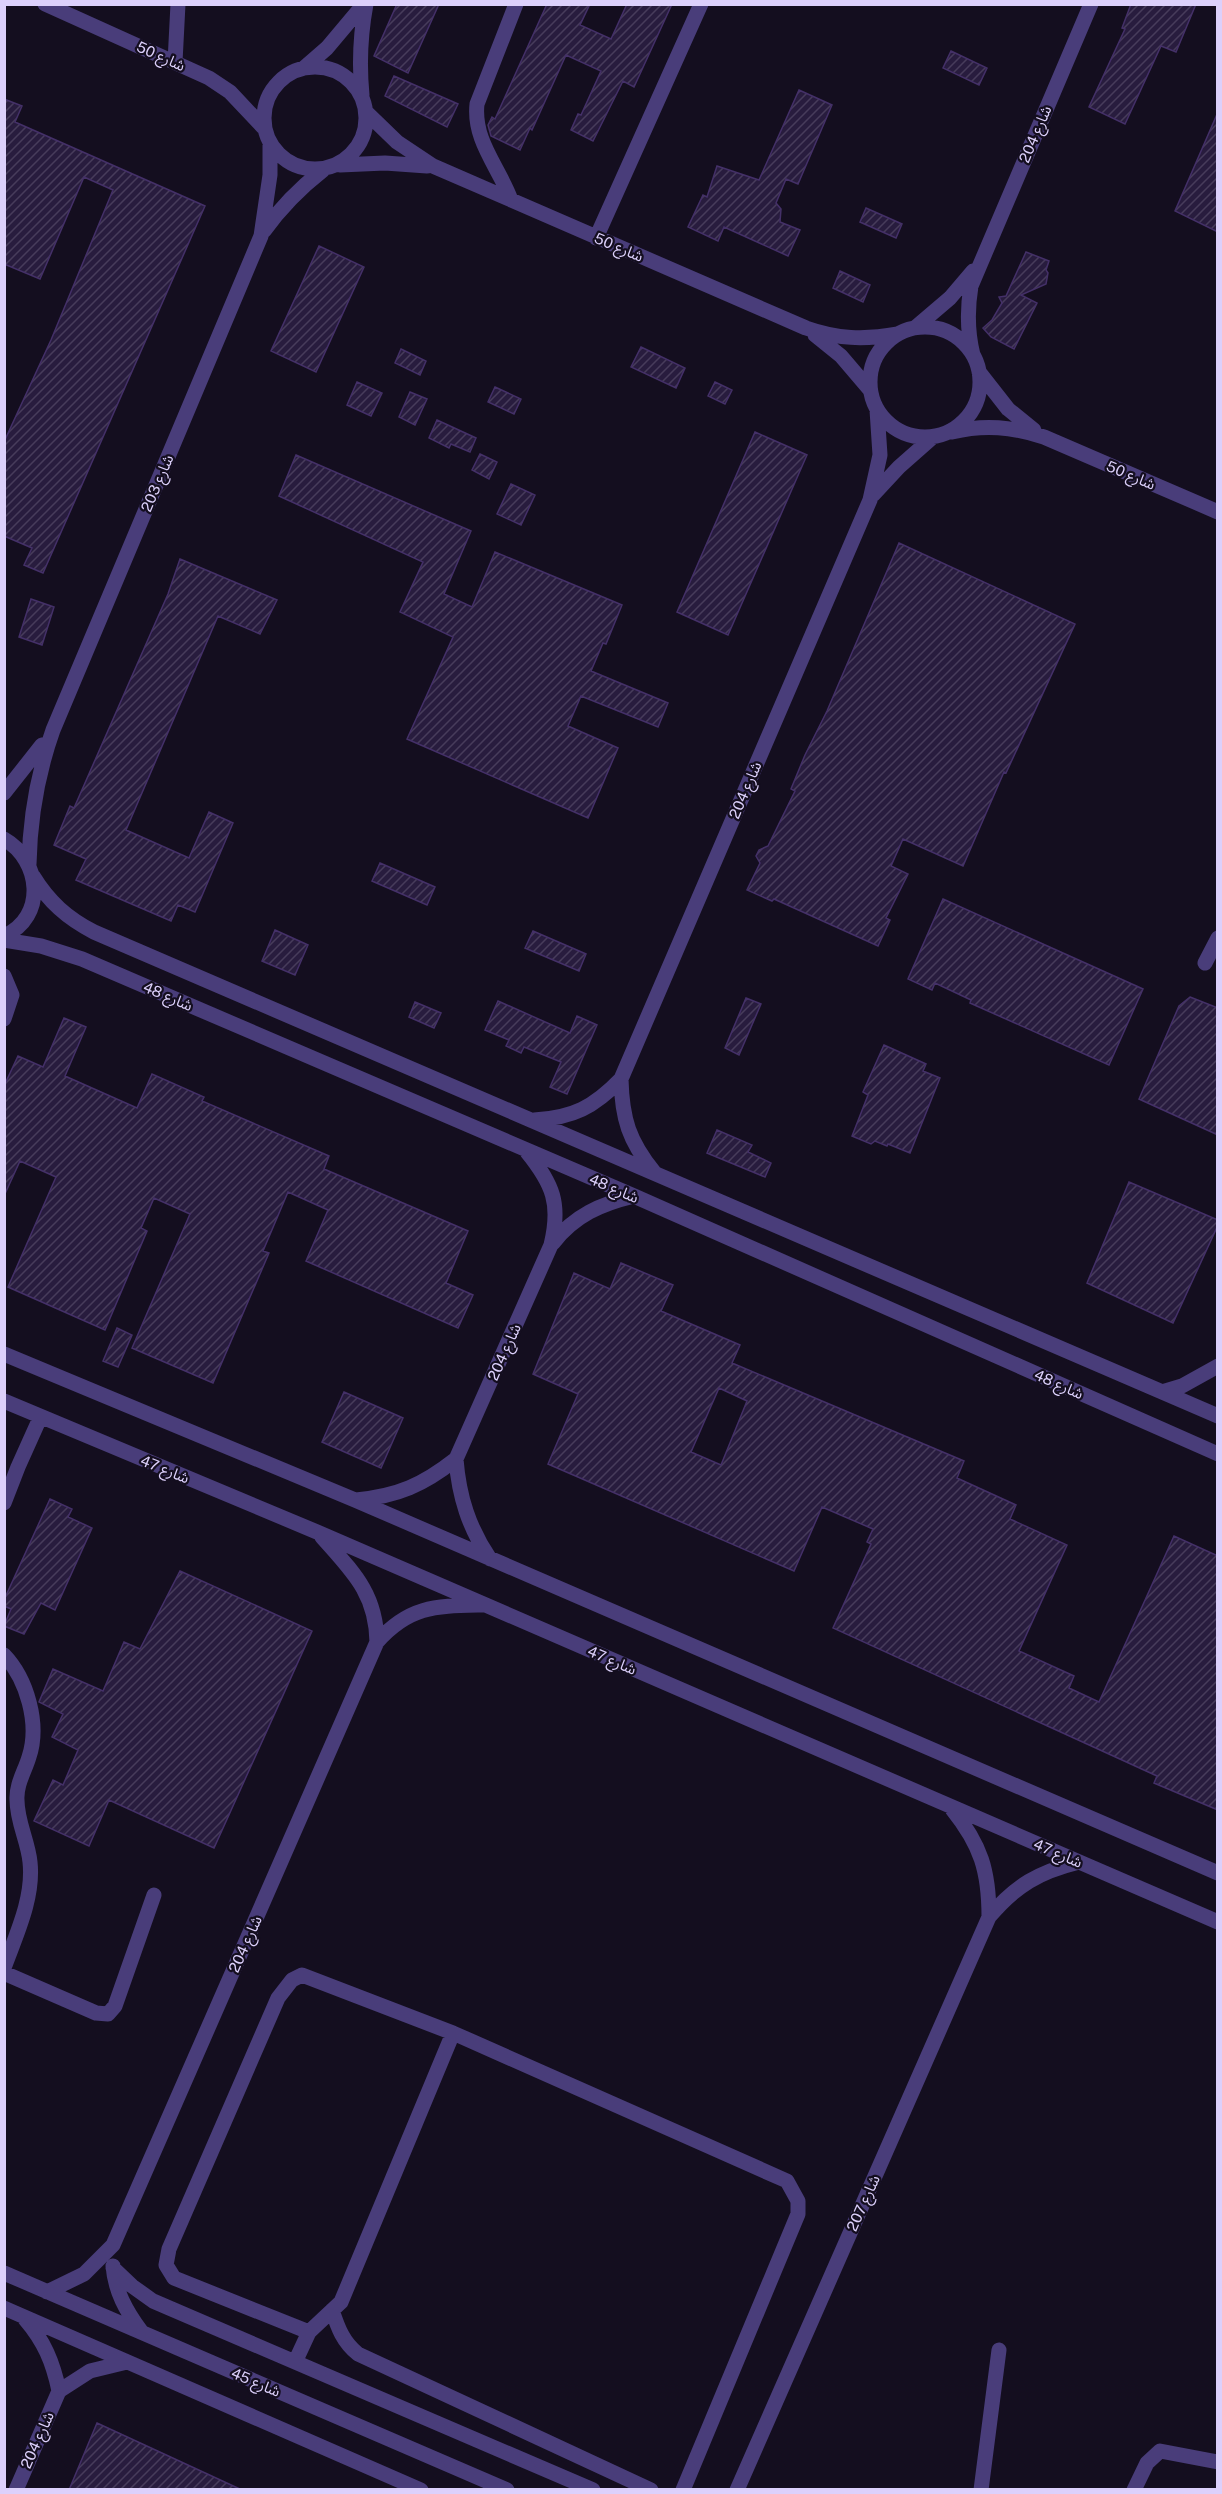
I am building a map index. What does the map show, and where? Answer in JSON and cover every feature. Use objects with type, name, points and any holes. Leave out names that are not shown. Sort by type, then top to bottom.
[{"type":"street","name":"شارع 50","points":[[45,4],[209,78],[230,92],[263,127]]},
{"type":"street","points":[[175,62],[178,4]]},
{"type":"street","points":[[365,4],[359,66],[366,128],[360,143],[339,165],[323,170],[307,170],[292,165],[279,156],[263,127],[266,101],[272,89],[281,79],[304,68],[327,48],[365,4]]},
{"type":"street","points":[[511,200],[504,180],[478,135],[475,120],[477,104],[516,4]]},
{"type":"street","points":[[596,238],[701,4]]},
{"type":"street","name":"شارع 204","points":[[973,355],[968,332],[967,309],[971,286],[1091,4]]},
{"type":"street","points":[[304,68],[318,67],[344,76],[364,105]]},
{"type":"street","name":"شارع 50","points":[[364,105],[397,142],[433,166],[596,238],[806,328],[851,339],[897,334]]},
{"type":"street","name":"شارع 203","points":[[261,236],[270,175],[270,143]]},
{"type":"street","name":"شارع 50","points":[[339,165],[386,163],[433,166]]},
{"type":"street","name":"شارع 203","points":[[4,938],[20,925],[28,915],[33,902],[31,870],[34,796],[53,730],[261,236],[285,204],[323,170]]},
{"type":"street","name":"شارع 204","points":[[916,327],[950,298],[979,264]]},
{"type":"street","points":[[916,327],[933,328],[949,333],[962,342],[973,355],[979,372],[979,391],[973,409],[962,423],[940,435],[911,436],[891,426],[877,410],[870,390],[870,374],[875,358],[885,344],[897,334],[916,327]]},
{"type":"street","name":"شارع 50","points":[[806,328],[841,356],[870,390]]},
{"type":"street","name":"شارع 50","points":[[979,372],[1008,409],[1044,437]]},
{"type":"street","name":"شارع 204","points":[[531,1120],[556,1119],[581,1111],[603,1098],[621,1079],[870,500],[880,455],[877,410]]},
{"type":"street","name":"شارع 50","points":[[940,435],[970,428],[995,426],[1020,430],[1044,437],[1218,512]]},
{"type":"street","name":"شارع 204","points":[[870,500],[899,466],[940,435]]},
{"type":"street","name":"شارع 203","points":[[4,793],[53,730]]},
{"type":"street","name":"شارع 48","points":[[4,839],[22,853],[44,894],[58,910],[75,923],[94,933],[1218,1416]]},
{"type":"street","name":"شارع 48","points":[[4,938],[41,946],[82,959],[634,1196],[1218,1454]]},
{"type":"street","points":[[1205,963],[1218,938]]},
{"type":"street","points":[[4,976],[12,995],[4,1019]]},
{"type":"street","name":"شارع 204","points":[[621,1079],[621,1105],[627,1130],[639,1154],[655,1174]]},
{"type":"street","name":"شارع 204","points":[[355,1500],[382,1497],[409,1490],[434,1477],[456,1459],[551,1245],[556,1225],[556,1204],[550,1184],[525,1149]]},
{"type":"street","name":"شارع 204","points":[[551,1245],[578,1218],[594,1208],[634,1196]]},
{"type":"street","points":[[4,1353],[355,1500],[1218,1873]]},
{"type":"street","points":[[1162,1392],[1191,1382],[1218,1366]]},
{"type":"street","name":"شارع 47","points":[[4,1401],[317,1532],[1218,1922]]},
{"type":"street","points":[[4,1503],[40,1418]]},
{"type":"street","points":[[456,1459],[462,1502],[469,1522],[490,1559]]},
{"type":"street","name":"شارع 204","points":[[317,1532],[362,1584],[377,1622],[377,1642]]},
{"type":"street","name":"شارع 204","points":[[47,2292],[84,2274],[113,2245],[377,1642],[400,1620],[415,1612],[430,1608],[485,1605]]},
{"type":"street","points":[[4,1655],[15,1665],[24,1682],[32,1715],[30,1755],[20,1778],[16,1798],[19,1820],[30,1860],[31,1877],[28,1899],[4,1968]]},
{"type":"street","name":"شارع 207","points":[[950,1806],[969,1830],[982,1857],[989,1887],[989,1917]]},
{"type":"street","name":"شارع 207","points":[[736,2490],[989,1917],[1006,1896],[1028,1880],[1053,1869],[1079,1862]]},
{"type":"street","points":[[4,1973],[96,2013],[108,2014],[115,2006],[154,1895]]},
{"type":"street","points":[[309,2332],[174,2278],[166,2265],[169,2248],[278,1998],[292,1980],[302,1975],[453,2033],[787,2181],[798,2201],[798,2214],[683,2490]]},
{"type":"street","points":[[296,2360],[309,2332],[341,2302],[453,2033]]},
{"type":"street","name":"شارع 204","points":[[113,2245],[113,2268],[123,2303],[142,2333]]},
{"type":"street","points":[[113,2268],[153,2301],[296,2360],[593,2490]]},
{"type":"street","name":"شارع 45","points":[[4,2274],[507,2490]]},
{"type":"street","points":[[4,2308],[421,2490]]},
{"type":"street","points":[[332,2310],[341,2335],[348,2346],[358,2354],[651,2490]]},
{"type":"street","points":[[22,2316],[36,2332],[47,2350],[55,2370],[59,2391],[90,2371],[126,2362]]},
{"type":"street","points":[[981,2490],[999,2350]]},
{"type":"street","name":"شارع 204","points":[[16,2490],[59,2391]]},
{"type":"street","points":[[1134,2490],[1147,2463],[1160,2451],[1218,2462]]},
{"type":"building","points":[[397,4],[439,4],[408,73],[374,56]]},
{"type":"building","points":[[547,4],[590,4],[580,25],[611,39],[627,4],[672,4],[634,87],[623,81],[593,141],[571,130],[578,114],[581,115],[601,71],[566,55],[532,130],[530,128],[520,150],[491,136],[488,125],[492,117],[495,119]]},
{"type":"building","points":[[1131,4],[1196,4],[1176,52],[1161,46],[1125,124],[1089,107],[1125,29],[1122,28]]},
{"type":"building","points":[[951,51],[987,68],[979,85],[943,68]]},
{"type":"building","points":[[394,76],[458,104],[447,127],[385,96]]},
{"type":"building","points":[[799,90],[832,105],[798,184],[786,179],[776,203],[781,209],[780,222],[800,230],[788,256],[724,227],[718,241],[688,227],[703,195],[707,197],[717,166],[759,180]]},
{"type":"building","points":[[4,99],[22,106],[15,122],[205,206],[43,573],[24,565],[32,548],[4,536],[4,442],[51,340],[113,190],[84,177],[40,279],[4,264]]},
{"type":"building","points":[[1218,112],[1218,232],[1175,211]]},
{"type":"building","points":[[866,208],[902,224],[896,238],[860,222]]},
{"type":"building","points":[[319,246],[364,267],[316,372],[271,351]]},
{"type":"building","points":[[1026,252],[1049,261],[1046,270],[1048,273],[1046,284],[1021,295],[1037,303],[1014,349],[991,337],[983,328],[992,320],[1002,303],[999,297],[1006,296]]},
{"type":"building","points":[[840,271],[870,285],[863,302],[833,288]]},
{"type":"building","points":[[641,347],[685,368],[676,388],[631,367]]},
{"type":"building","points":[[401,349],[426,361],[420,375],[395,363]]},
{"type":"building","points":[[357,382],[382,393],[371,416],[347,405]]},
{"type":"building","points":[[715,382],[732,390],[725,404],[708,396]]},
{"type":"building","points":[[495,387],[521,399],[514,414],[488,402]]},
{"type":"building","points":[[410,392],[427,399],[415,425],[399,417]]},
{"type":"building","points":[[437,420],[476,438],[470,452],[451,444],[449,448],[429,438]]},
{"type":"building","points":[[755,432],[807,455],[728,635],[677,612]]},
{"type":"building","points":[[480,454],[497,462],[489,479],[472,470]]},
{"type":"building","points":[[296,455],[471,531],[444,594],[472,607],[495,552],[622,605],[606,644],[603,643],[591,671],[668,703],[658,727],[581,696],[568,726],[618,748],[588,818],[407,739],[453,637],[400,612],[423,562],[279,496]]},
{"type":"building","points":[[511,484],[535,495],[521,525],[497,514]]},
{"type":"building","points":[[899,543],[1075,624],[1006,773],[1004,772],[963,866],[903,839],[891,866],[908,874],[886,918],[890,920],[878,946],[774,899],[772,901],[747,890],[760,863],[756,856],[759,850],[768,846],[795,791],[791,789],[805,755],[827,711]]},
{"type":"building","points":[[180,559],[277,600],[260,634],[218,616],[126,830],[189,858],[209,812],[233,823],[195,912],[178,905],[171,921],[76,880],[86,859],[54,845],[70,806],[74,808],[168,594]]},
{"type":"building","points":[[31,599],[54,607],[42,645],[19,637]]},
{"type":"building","points":[[380,863],[435,887],[427,905],[372,881]]},
{"type":"building","points":[[943,899],[1143,989],[1109,1065],[970,1003],[971,1000],[935,983],[932,990],[908,979]]},
{"type":"building","points":[[275,930],[308,945],[295,975],[262,961]]},
{"type":"building","points":[[533,931],[586,954],[579,971],[525,948]]},
{"type":"building","points":[[1190,997],[1218,1008],[1218,1135],[1139,1099],[1179,1006]]},
{"type":"building","points":[[746,998],[761,1004],[739,1055],[725,1048]]},
{"type":"building","points":[[498,1001],[570,1033],[577,1016],[597,1025],[567,1094],[550,1087],[561,1062],[524,1047],[521,1053],[506,1046],[509,1040],[485,1030]]},
{"type":"building","points":[[415,1002],[441,1013],[434,1028],[409,1017]]},
{"type":"building","points":[[64,1018],[86,1027],[65,1076],[137,1108],[152,1074],[204,1097],[202,1101],[329,1156],[324,1169],[468,1231],[446,1283],[473,1295],[458,1328],[306,1261],[328,1210],[288,1192],[263,1251],[269,1253],[213,1383],[132,1348],[190,1214],[154,1198],[141,1228],[147,1231],[105,1330],[8,1287],[56,1177],[20,1161],[4,1196],[4,1086],[18,1056],[43,1067]]},
{"type":"building","points":[[884,1045],[926,1064],[923,1071],[940,1078],[910,1153],[888,1144],[887,1146],[875,1141],[871,1144],[852,1136],[868,1095],[863,1092]]},
{"type":"building","points":[[717,1130],[752,1145],[748,1152],[771,1163],[765,1177],[707,1153]]},
{"type":"building","points":[[1129,1182],[1218,1220],[1218,1225],[1173,1323],[1087,1283]]},
{"type":"building","points":[[621,1263],[673,1285],[661,1311],[740,1345],[732,1363],[964,1461],[957,1478],[1016,1505],[1010,1519],[1067,1545],[1019,1651],[1074,1676],[1069,1688],[1099,1702],[1174,1536],[1218,1556],[1218,1810],[1154,1783],[1157,1776],[833,1628],[871,1544],[867,1542],[873,1529],[822,1507],[794,1571],[548,1464],[578,1394],[533,1374],[574,1273],[610,1289]],"holes":[[[719,1388],[747,1401],[721,1465],[691,1452]]]},
{"type":"building","points":[[117,1328],[132,1335],[118,1367],[103,1361]]},
{"type":"building","points":[[344,1392],[403,1418],[381,1468],[322,1442]]},
{"type":"building","points":[[50,1499],[72,1509],[68,1517],[92,1528],[55,1610],[41,1603],[24,1634],[4,1626],[11,1609],[4,1606],[4,1600]]},
{"type":"building","points":[[180,1571],[312,1631],[214,1848],[109,1800],[89,1846],[34,1821],[53,1780],[63,1785],[78,1750],[52,1737],[63,1714],[39,1702],[53,1669],[103,1691],[124,1642],[140,1649]]},
{"type":"building","points":[[97,2423],[242,2490],[69,2490]]}]
